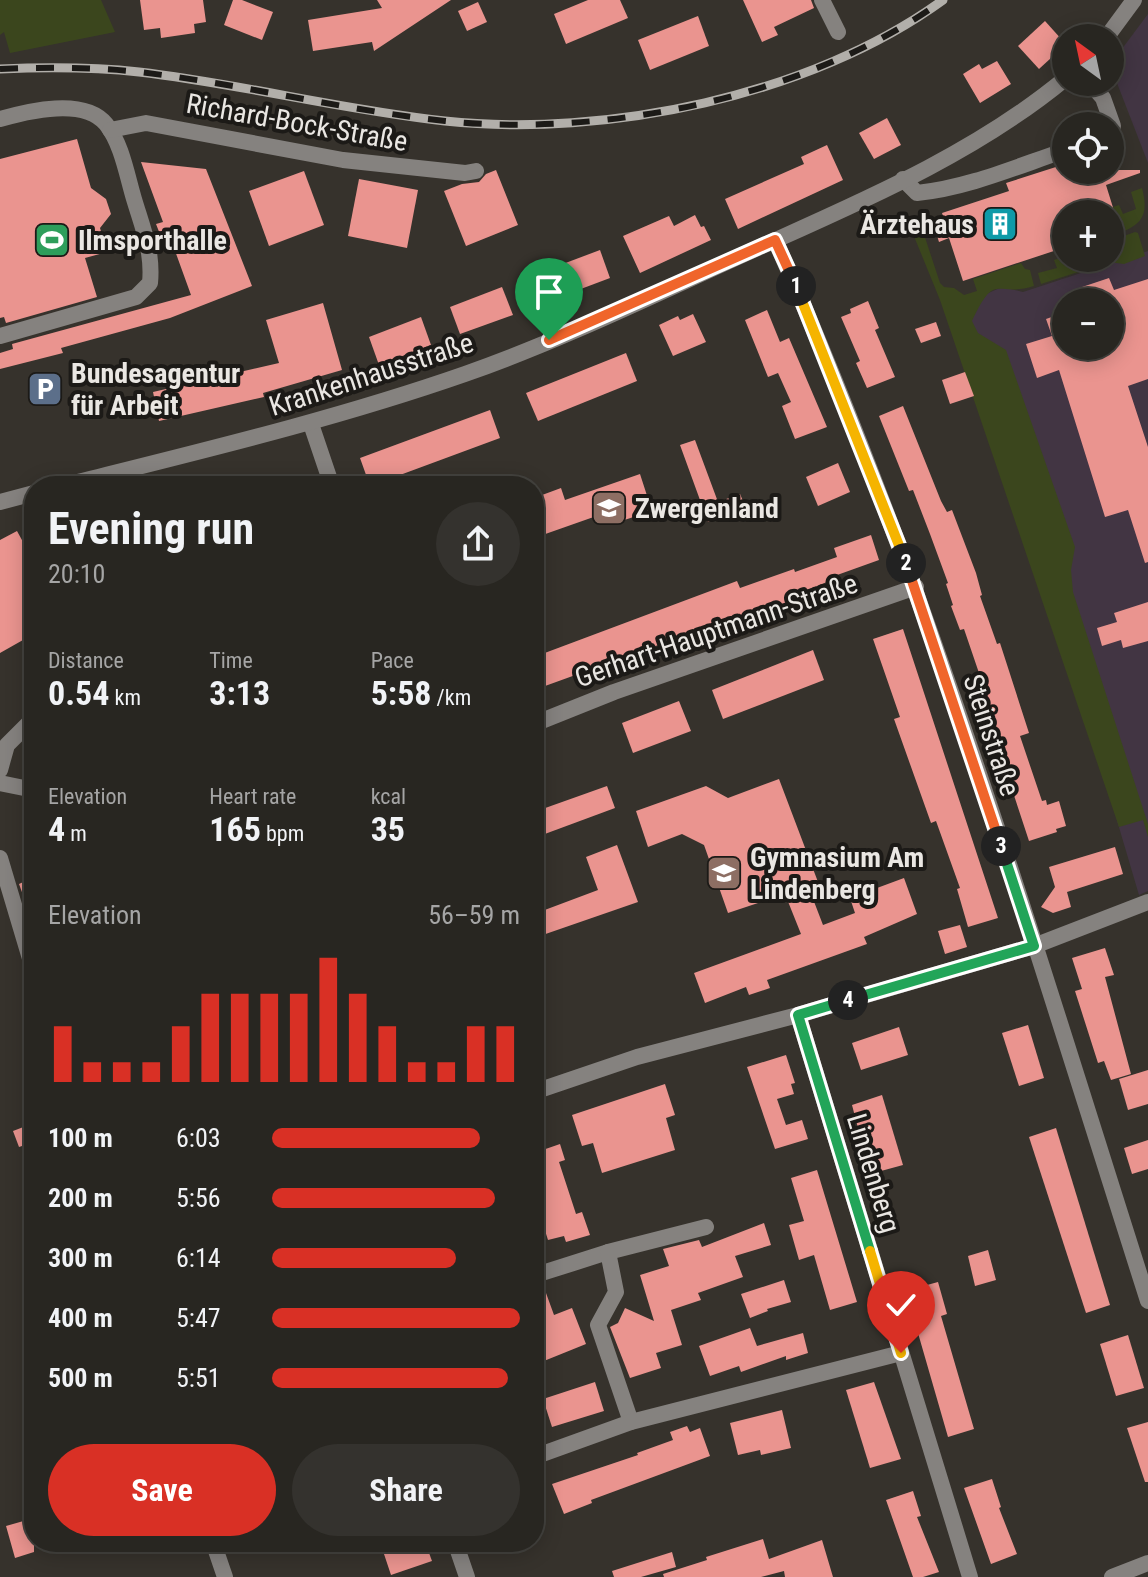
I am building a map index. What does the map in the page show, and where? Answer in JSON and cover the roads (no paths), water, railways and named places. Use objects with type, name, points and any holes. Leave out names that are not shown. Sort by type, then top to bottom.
[{"type":"street","points":[[822,0],[838,32]]},
{"type":"street","points":[[1116,24],[1134,0]]},
{"type":"street","name":"Krankenhausstraße","points":[[102,476],[311,424],[466,373],[632,304],[903,179],[1014,118],[1052,89]]},
{"type":"street","points":[[0,119],[49,108],[81,110],[104,121],[119,149],[152,261],[150,283],[136,297],[0,336]]},
{"type":"street","name":"Richard-Bock-Straße","points":[[110,130],[146,123],[343,160],[465,173],[476,171]]},
{"type":"street","points":[[903,179],[917,193],[928,192],[1052,155]]},
{"type":"street","name":"Steinstraße","points":[[775,240],[808,312],[916,587],[1148,1301]]},
{"type":"street","points":[[311,424],[329,476]]},
{"type":"street","points":[[0,502],[24,496]]},
{"type":"street","name":"Gerhart-Hauptmann-Straße","points":[[544,720],[614,692],[916,587]]},
{"type":"street","points":[[0,770],[7,745],[24,728]]},
{"type":"street","points":[[0,783],[24,788]]},
{"type":"street","points":[[0,858],[24,938]]},
{"type":"street","points":[[544,1089],[637,1057],[798,1015],[1034,946],[1148,902]]},
{"type":"street","name":"Lindenberg","points":[[798,1015],[970,1577]]},
{"type":"street","points":[[544,1272],[706,1227]]},
{"type":"street","points":[[608,1252],[616,1292],[598,1325],[631,1422]]},
{"type":"street","points":[[544,1453],[631,1422],[901,1353]]},
{"type":"street","points":[[216,1552],[225,1577]]},
{"type":"street","points":[[458,1552],[467,1577]]},
{"type":"street","points":[[1112,1577],[1148,1563]]},
{"type":"railway","points":[[0,69],[70,68],[139,72],[445,121],[507,125],[572,123],[705,103],[770,85],[832,62],[890,33],[943,0]]},
{"type":"place","name":"Ärztehaus","points":[[1000,224]]},
{"type":"place","name":"Ilmsporthalle","points":[[52,240]]},
{"type":"place","name":"Bundesagentur für Arbeit","points":[[45,389]]},
{"type":"place","name":"Zwergenland","points":[[609,508]]},
{"type":"place","name":"Gymnasium Am Lindenberg","points":[[724,873]]}]
